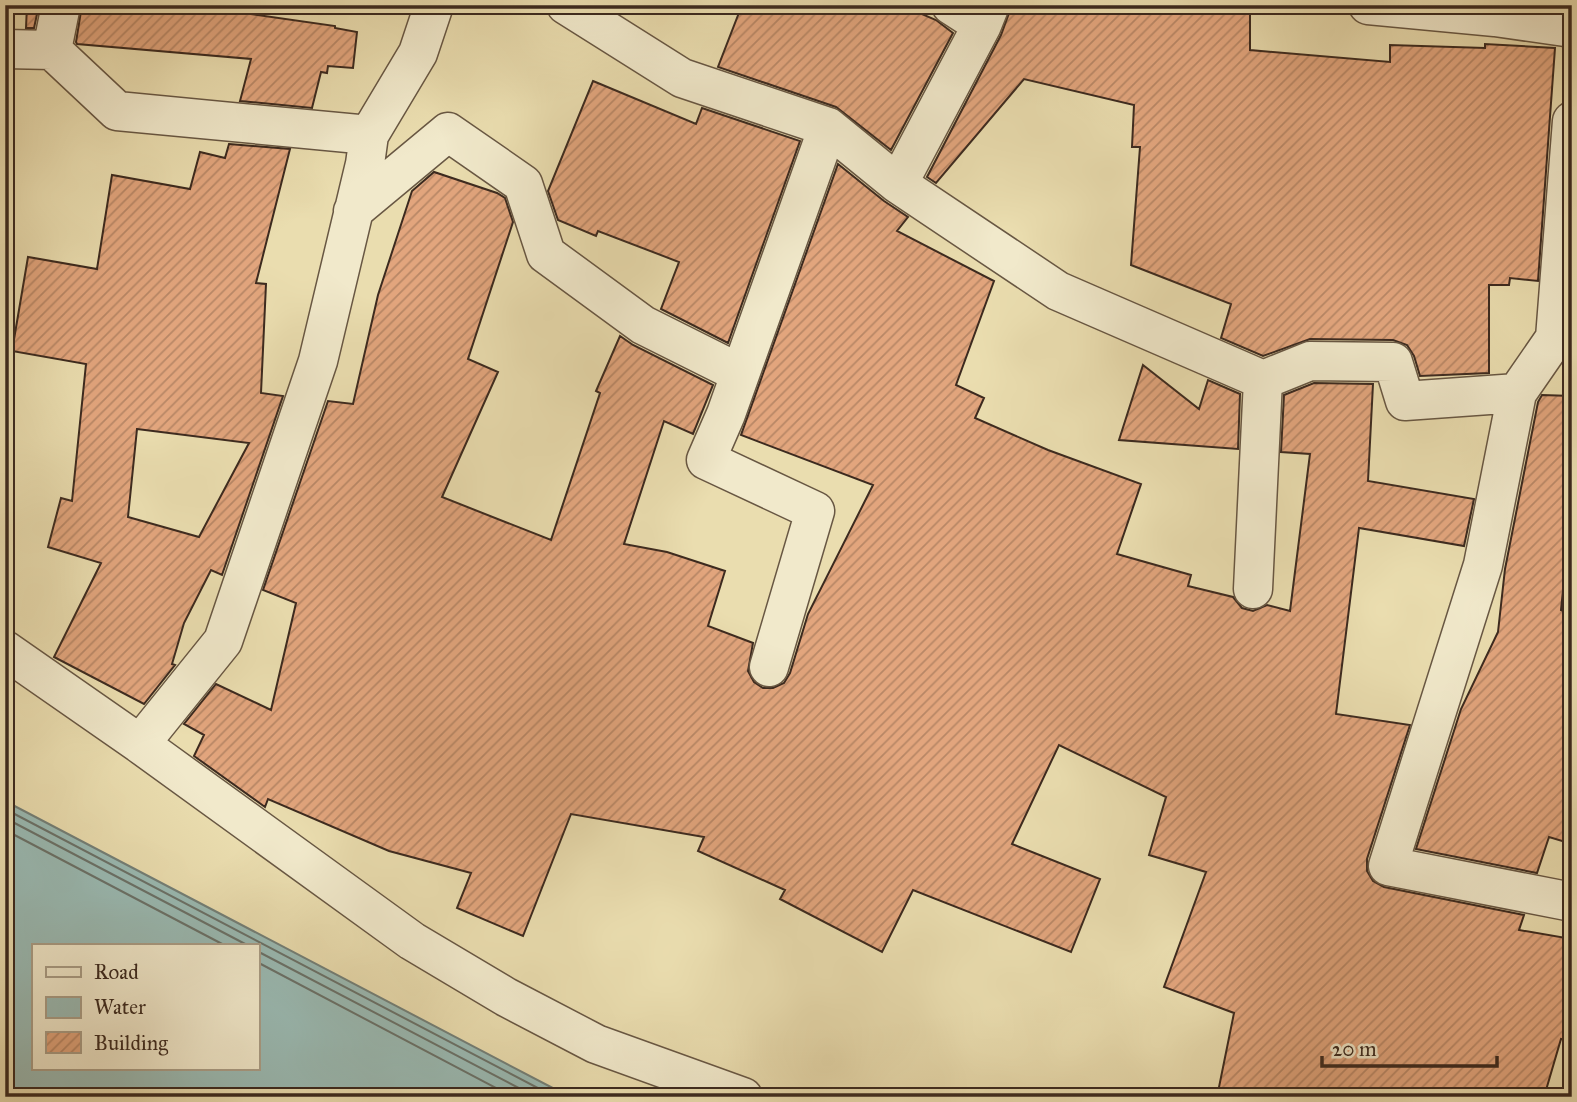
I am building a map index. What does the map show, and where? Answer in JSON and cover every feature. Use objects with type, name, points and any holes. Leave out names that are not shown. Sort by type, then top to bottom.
[{"type":"street","points":[[52,50],[61,5]]},
{"type":"street","points":[[140,744],[223,641],[318,360],[365,164],[369,135],[418,53],[434,5]]},
{"type":"street","points":[[566,5],[682,78],[828,127],[898,184],[1058,291],[1263,380],[1310,360],[1393,362],[1405,401],[1517,393]]},
{"type":"street","points":[[1368,5],[1496,11],[1572,28]]},
{"type":"street","points":[[898,184],[975,12]]},
{"type":"street","points":[[5,49],[52,50],[117,111],[369,135]]},
{"type":"street","points":[[1572,121],[1563,337],[1517,393],[1483,565],[1388,866],[1572,902]]},
{"type":"street","points":[[769,667],[815,511],[706,460],[726,414],[828,127]]},
{"type":"street","points":[[354,211],[448,132],[523,184],[546,254],[643,325],[739,373]]},
{"type":"street","points":[[1253,589],[1263,380]]},
{"type":"street","points":[[5,650],[140,744],[412,942],[506,997],[596,1044],[743,1097]]},
{"type":"water","points":[[5,801],[570,1097],[5,1097]]},
{"type":"building","points":[[27,5],[39,5],[34,28],[26,28]]},
{"type":"building","points":[[82,5],[187,5],[335,26],[357,32],[353,68],[328,66],[327,73],[321,72],[312,108],[240,101],[251,59],[77,44]]},
{"type":"building","points":[[742,5],[901,5],[936,20],[953,33],[891,150],[836,107],[718,67]]},
{"type":"building","points":[[1012,5],[1250,10],[1250,50],[1390,62],[1390,45],[1485,48],[1485,44],[1555,48],[1538,281],[1510,278],[1509,285],[1489,285],[1489,373],[1420,376],[1414,356],[1407,345],[1393,340],[1310,339],[1263,356],[1221,338],[1231,304],[1131,265],[1140,147],[1132,147],[1134,105],[1024,79],[936,183],[927,177],[1001,35]]},
{"type":"building","points":[[593,81],[696,124],[702,108],[800,141],[728,343],[661,309],[679,262],[598,231],[596,236],[558,220],[548,191]]},
{"type":"building","points":[[229,144],[290,149],[256,283],[266,284],[261,393],[283,396],[222,575],[211,570],[184,623],[172,664],[175,665],[144,704],[54,657],[101,563],[48,547],[61,498],[72,501],[86,364],[12,351],[28,257],[97,269],[112,175],[190,189],[200,152],[225,158]],"holes":[[[137,429],[249,443],[199,537],[128,517]]]},
{"type":"building","points":[[838,164],[908,217],[897,231],[994,281],[956,385],[984,398],[975,418],[1048,450],[1141,484],[1117,554],[1191,575],[1188,586],[1233,597],[1242,608],[1253,611],[1267,605],[1290,611],[1310,454],[1281,452],[1284,395],[1314,383],[1373,384],[1368,481],[1474,499],[1464,546],[1359,528],[1336,714],[1410,725],[1367,859],[1367,871],[1373,881],[1384,887],[1524,915],[1519,930],[1572,939],[1572,1041],[1561,1039],[1544,1097],[1217,1097],[1234,1013],[1164,987],[1206,872],[1149,855],[1166,797],[1059,745],[1012,844],[1100,879],[1071,952],[913,890],[882,952],[780,899],[785,890],[698,851],[704,837],[571,814],[523,936],[457,908],[471,873],[389,851],[268,799],[265,807],[194,756],[204,735],[184,724],[216,684],[271,710],[296,603],[263,590],[328,401],[353,404],[378,295],[412,191],[434,172],[505,198],[513,222],[468,359],[498,372],[442,497],[551,540],[600,393],[596,391],[620,336],[713,385],[693,434],[664,421],[624,544],[667,552],[725,571],[708,626],[753,643],[748,671],[754,682],[763,688],[773,688],[784,683],[790,673],[808,614],[873,485],[741,435]]},
{"type":"building","points":[[1143,365],[1199,409],[1208,380],[1240,394],[1238,449],[1119,440]]},
{"type":"building","points":[[1542,395],[1572,396],[1572,533],[1569,533],[1561,610],[1572,614],[1572,844],[1549,837],[1537,873],[1416,849],[1461,709],[1498,632],[1505,569],[1538,402]]}]
